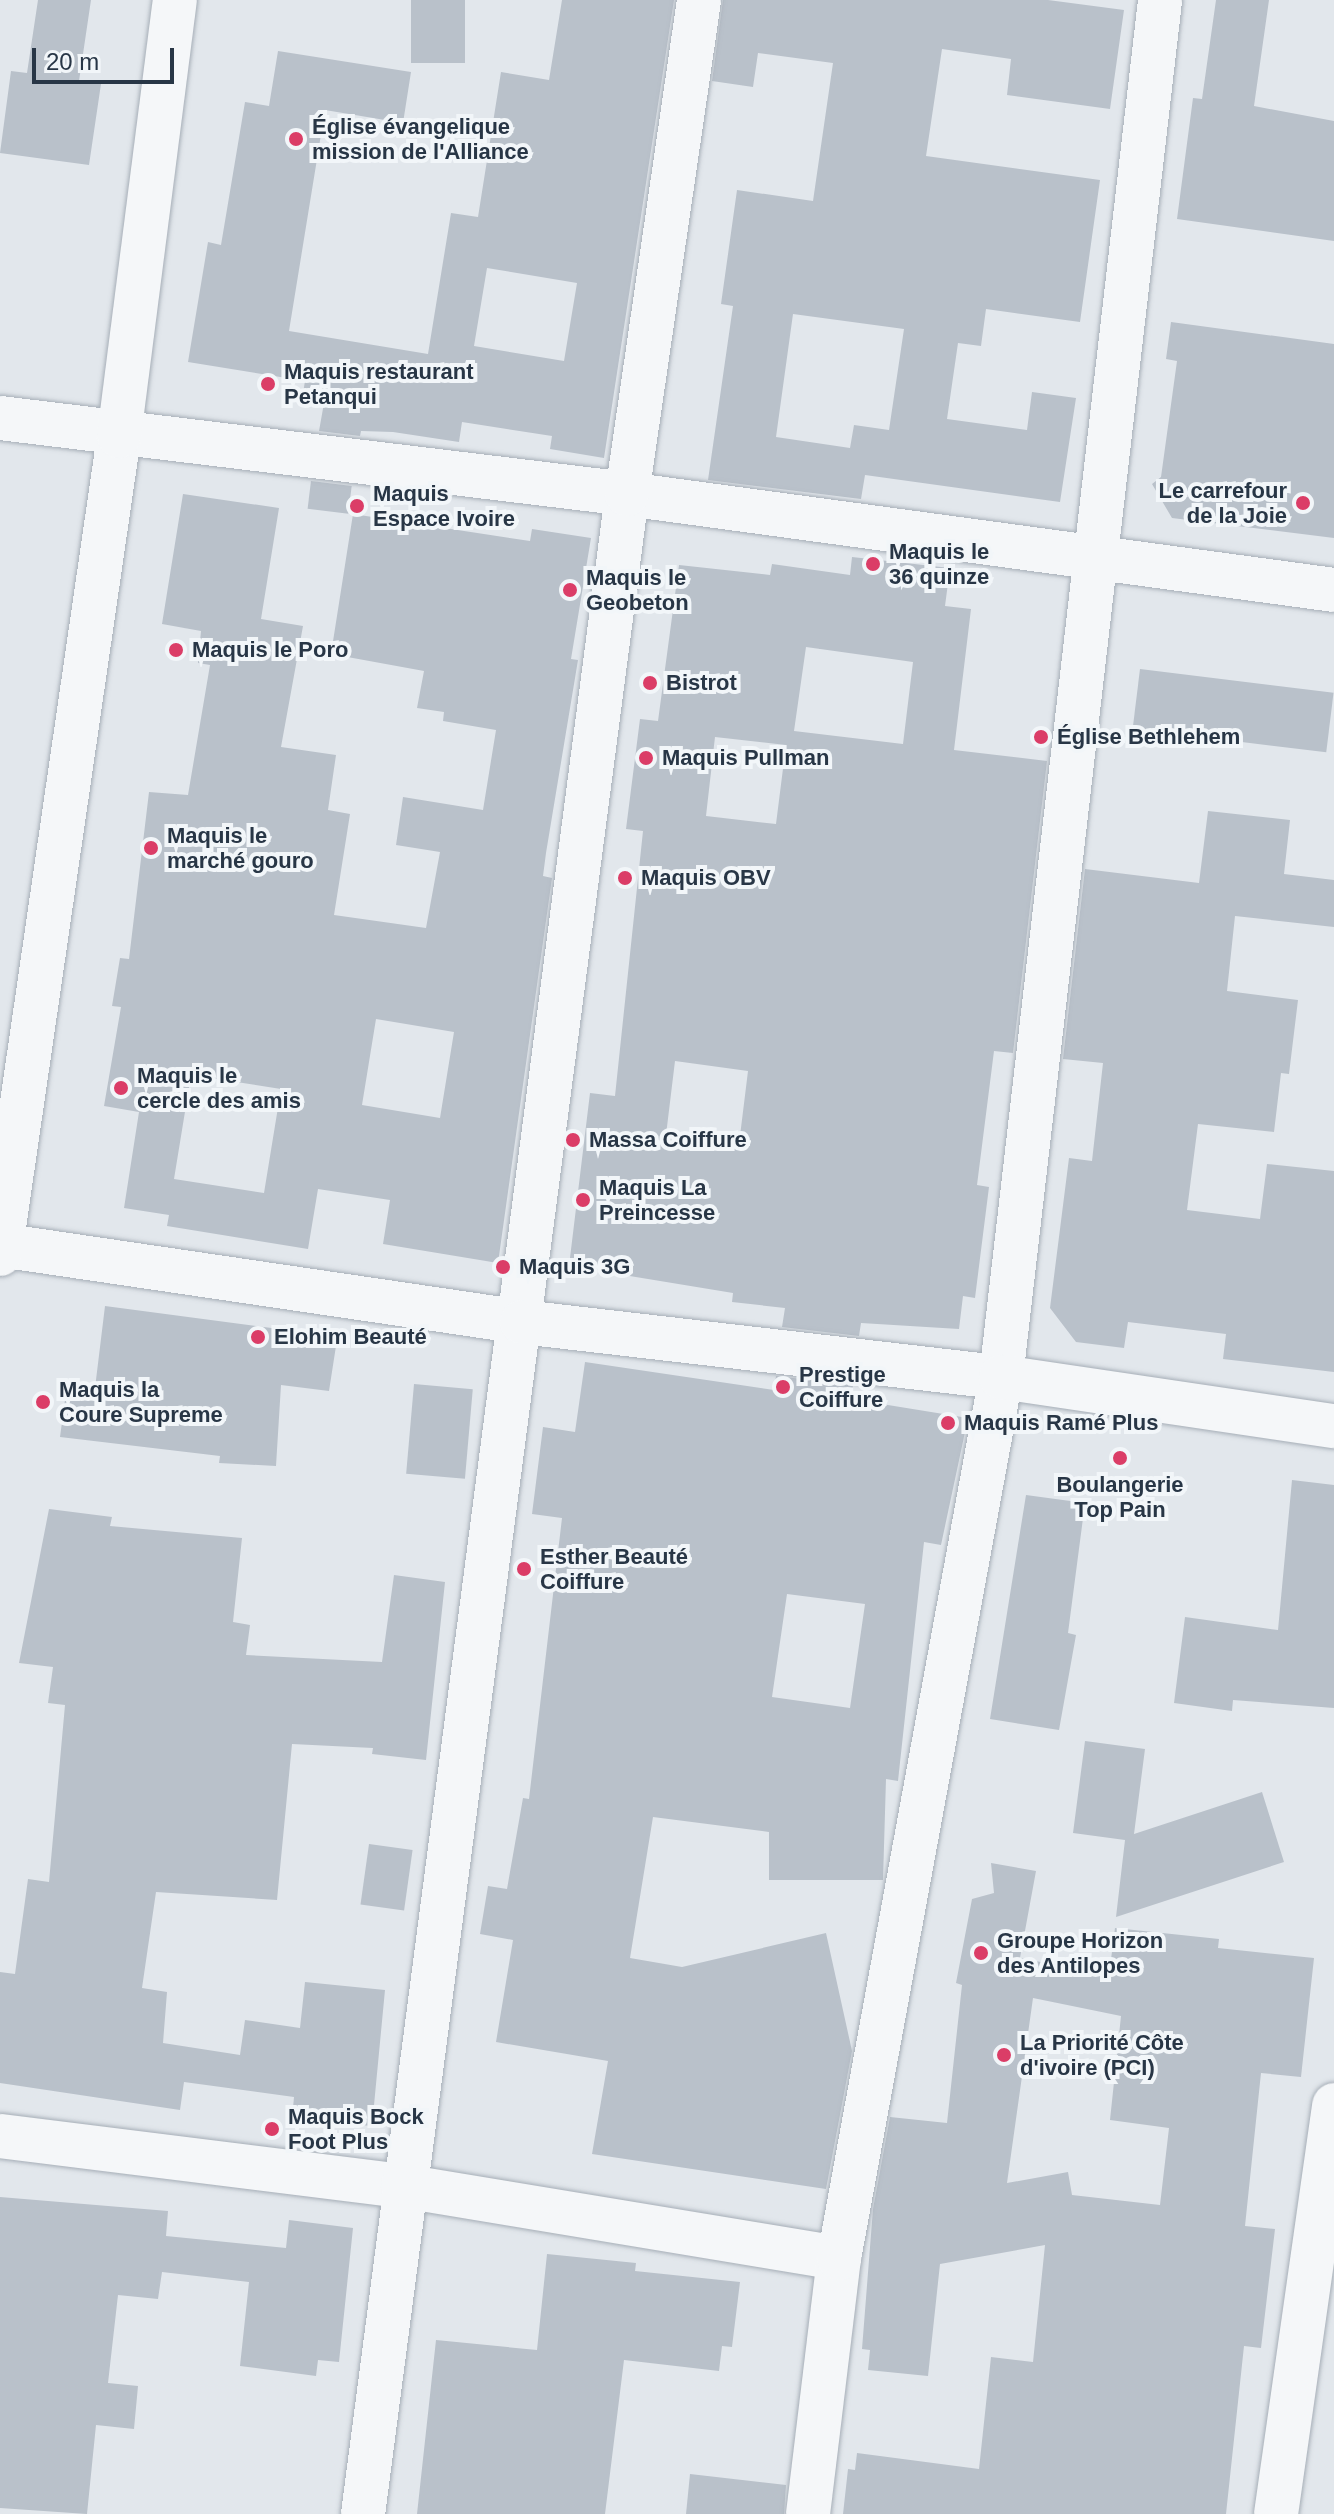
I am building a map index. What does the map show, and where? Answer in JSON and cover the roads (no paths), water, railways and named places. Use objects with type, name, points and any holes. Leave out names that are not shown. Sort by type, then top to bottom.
[{"type":"street","points":[[175,0],[119,436],[0,1248],[522,1322],[1001,1377],[1334,1426]]},
{"type":"street","points":[[363,2514],[403,2186],[522,1322],[627,494],[699,0]]},
{"type":"street","points":[[808,2514],[839,2258],[1001,1377],[1160,0]]},
{"type":"street","points":[[0,418],[119,436],[627,494],[1093,561],[1334,590]]},
{"type":"street","points":[[1276,2514],[1334,2105]]},
{"type":"street","points":[[0,2136],[403,2186],[839,2258]]},
{"type":"place","name":"Église évangelique mission de l'Alliance","points":[[296,139]]},
{"type":"place","name":"Maquis restaurant Petanqui","points":[[268,384]]},
{"type":"place","name":"Le carrefour de la Joie","points":[[1303,503]]},
{"type":"place","name":"Maquis Espace Ivoire","points":[[357,506]]},
{"type":"place","name":"Maquis le 36 quinze","points":[[873,564]]},
{"type":"place","name":"Maquis le Geobeton","points":[[570,590]]},
{"type":"place","name":"Maquis le Poro","points":[[176,650]]},
{"type":"place","name":"Bistrot","points":[[650,683]]},
{"type":"place","name":"Église Bethlehem","points":[[1041,737]]},
{"type":"place","name":"Maquis Pullman","points":[[646,758]]},
{"type":"place","name":"Maquis le marché gouro","points":[[151,848]]},
{"type":"place","name":"Maquis OBV","points":[[625,878]]},
{"type":"place","name":"Maquis le cercle des amis","points":[[121,1088]]},
{"type":"place","name":"Massa Coiffure","points":[[573,1140]]},
{"type":"place","name":"Maquis La Preincesse","points":[[583,1200]]},
{"type":"place","name":"Maquis 3G","points":[[503,1267]]},
{"type":"place","name":"Elohim Beauté","points":[[258,1337]]},
{"type":"place","name":"Prestige Coiffure","points":[[783,1387]]},
{"type":"place","name":"Maquis la Coure Supreme","points":[[43,1402]]},
{"type":"place","name":"Maquis Ramé Plus","points":[[948,1423]]},
{"type":"place","name":"Boulangerie Top Pain","points":[[1120,1458]]},
{"type":"place","name":"Esther Beauté Coiffure","points":[[524,1569]]},
{"type":"place","name":"Groupe Horizon des Antilopes","points":[[981,1953]]},
{"type":"place","name":"La Priorité Côte d'ivoire (PCI)","points":[[1004,2055]]},
{"type":"place","name":"Maquis Bock Foot Plus","points":[[272,2129]]}]
